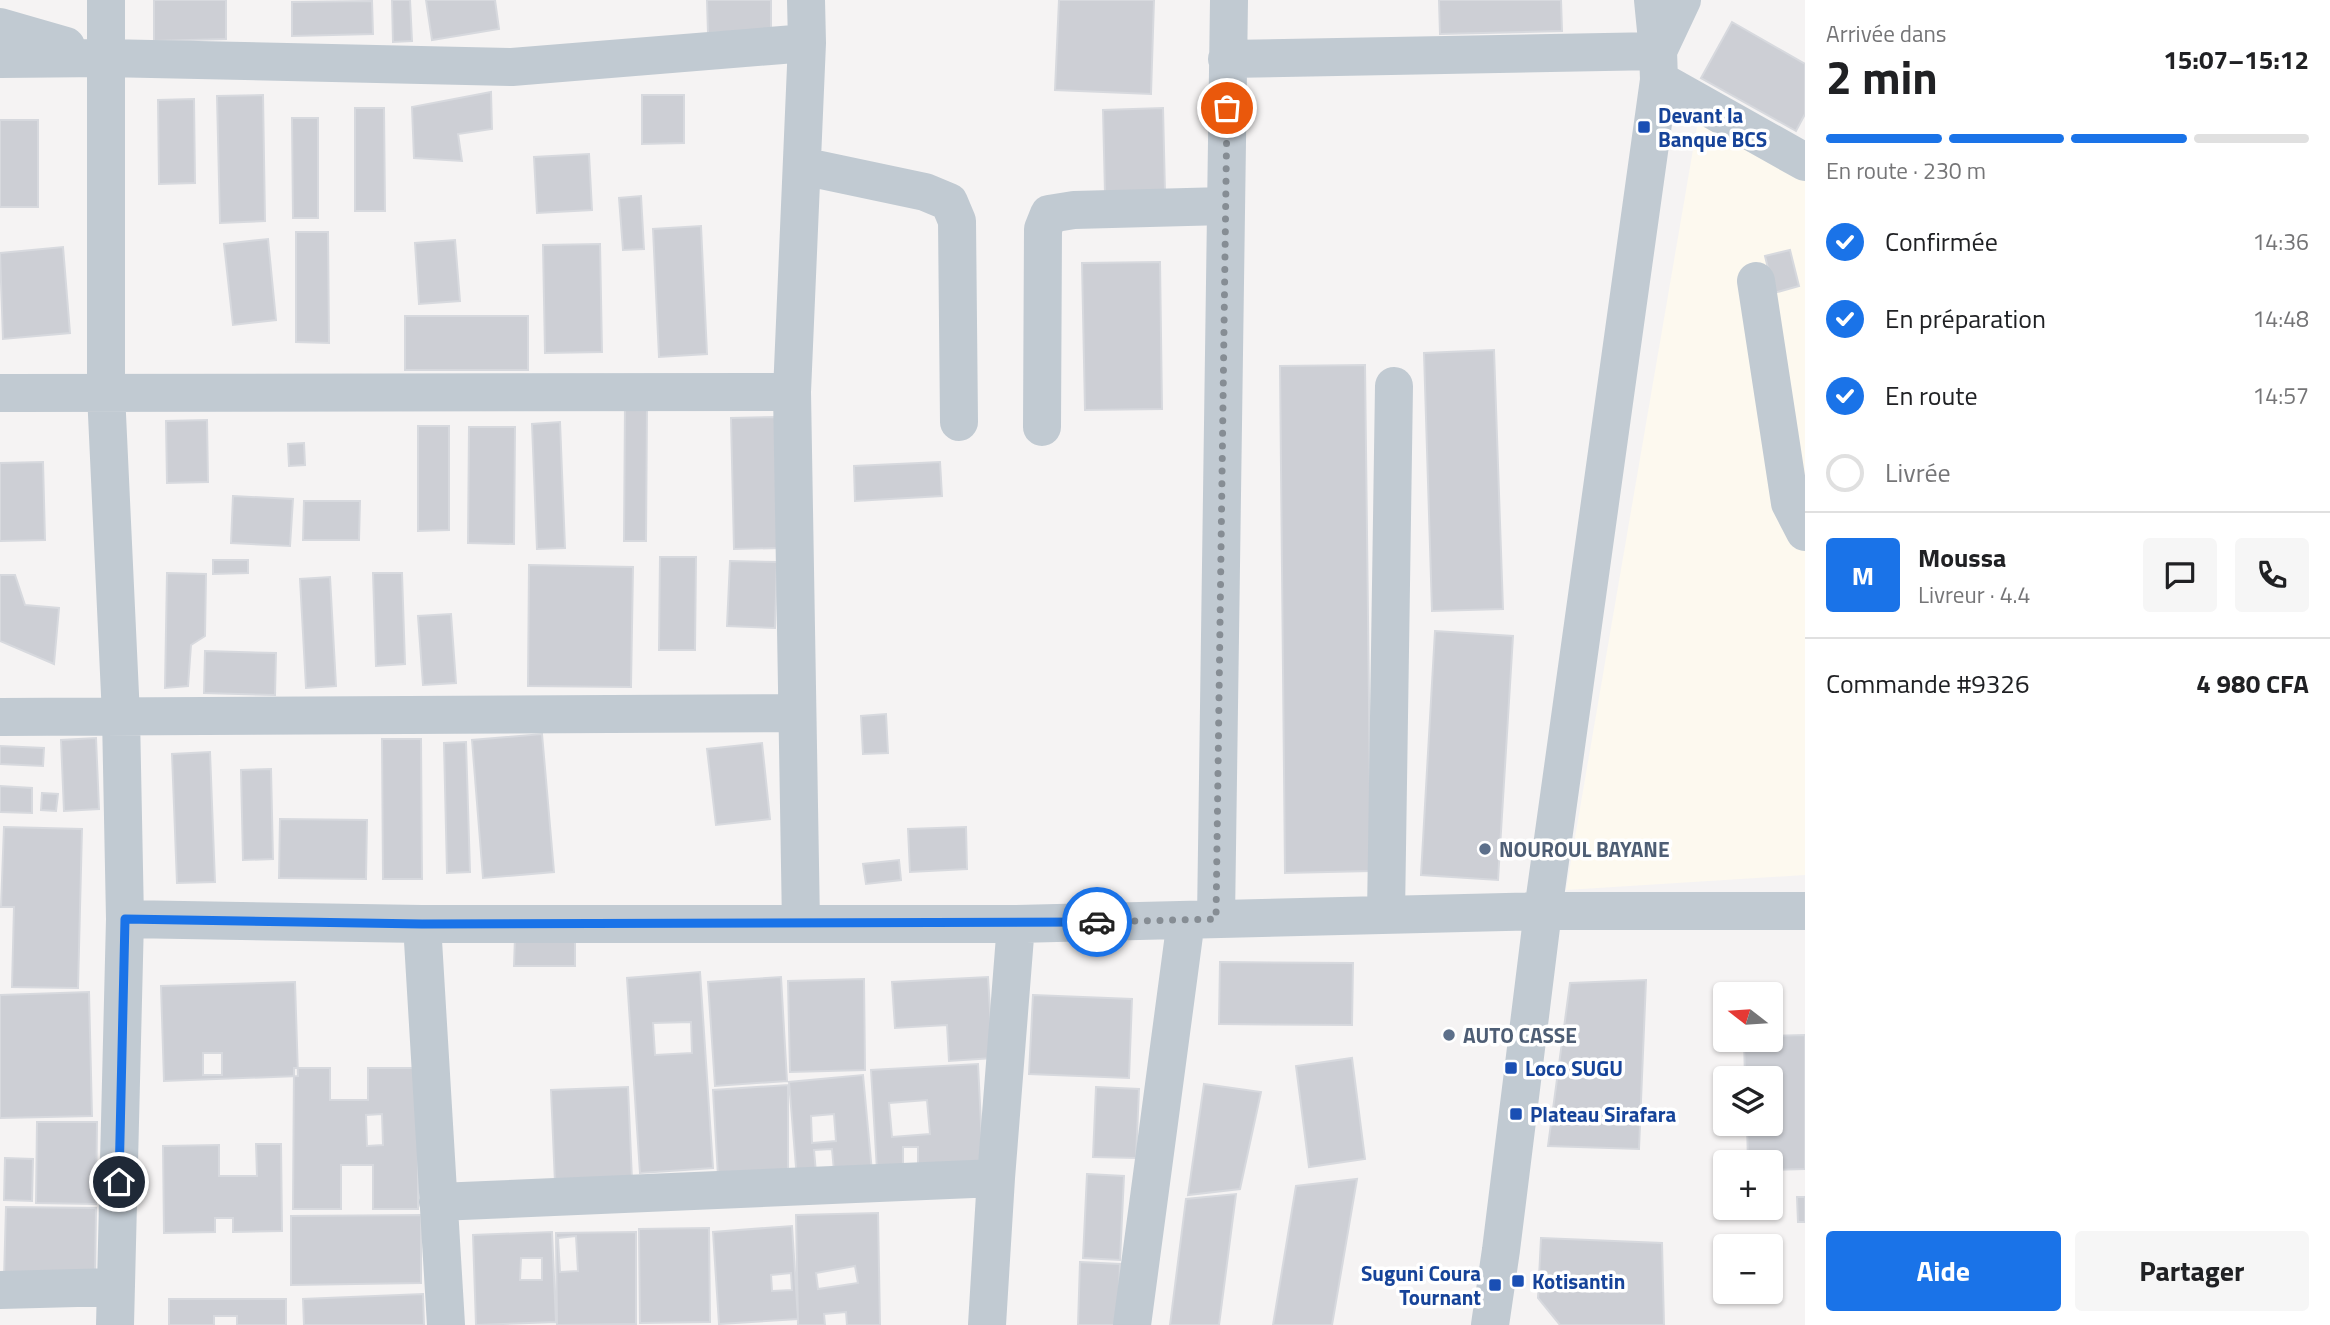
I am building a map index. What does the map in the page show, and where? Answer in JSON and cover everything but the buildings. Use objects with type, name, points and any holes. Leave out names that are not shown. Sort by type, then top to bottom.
[{"type":"street","points":[[106,0],[106,393],[121,716],[125,919],[115,1325]]},
{"type":"street","points":[[801,924],[792,392],[807,43],[806,0]]},
{"type":"street","points":[[1132,1325],[1201,919],[1225,206],[1229,0]]},
{"type":"street","points":[[1490,1325],[1543,911],[1658,66],[1653,0]]},
{"type":"street","points":[[1658,66],[1682,0]]},
{"type":"street","points":[[0,27],[105,58]]},
{"type":"street","points":[[0,59],[105,58],[512,67],[807,43]]},
{"type":"street","points":[[1227,59],[1658,66],[1805,162]]},
{"type":"street","points":[[802,166],[925,192],[949,202],[957,221],[960,422]]},
{"type":"street","points":[[1042,427],[1043,229],[1049,214],[1073,210],[1225,206]]},
{"type":"street","points":[[1756,281],[1790,503],[1805,532]]},
{"type":"street","points":[[1385,915],[1394,386]]},
{"type":"street","points":[[0,393],[792,392]]},
{"type":"street","points":[[0,717],[797,713]]},
{"type":"street","points":[[125,919],[422,924],[1016,924],[1543,911],[1805,911]]},
{"type":"street","points":[[422,924],[446,1325]]},
{"type":"street","points":[[987,1325],[1016,924]]},
{"type":"street","points":[[438,1202],[996,1178]]},
{"type":"street","points":[[1501,1250],[1512,1312],[1520,1325]]},
{"type":"street","points":[[0,1290],[116,1287]]},
{"type":"shaded area","points":[[1700,109],[1805,173],[1805,875],[1566,890]]},
{"type":"way so far","points":[[1097,922],[1216,919],[1227,108]]},
{"type":"place","name":"Devant la Banque BCS","points":[[1644,127]]},
{"type":"place","name":"NOUROUL BAYANE","points":[[1485,849]]},
{"type":"place","name":"AUTO CASSE","points":[[1449,1035]]},
{"type":"place","name":"Loco SUGU","points":[[1511,1068]]},
{"type":"place","name":"Plateau Sirafara","points":[[1516,1114]]},
{"type":"place","name":"Kotisantin","points":[[1518,1281]]},
{"type":"place","name":"Suguni Coura Tournant","points":[[1495,1285]]},
{"type":"route","points":[[119,1182],[125,919],[422,924],[1097,922]]}]
